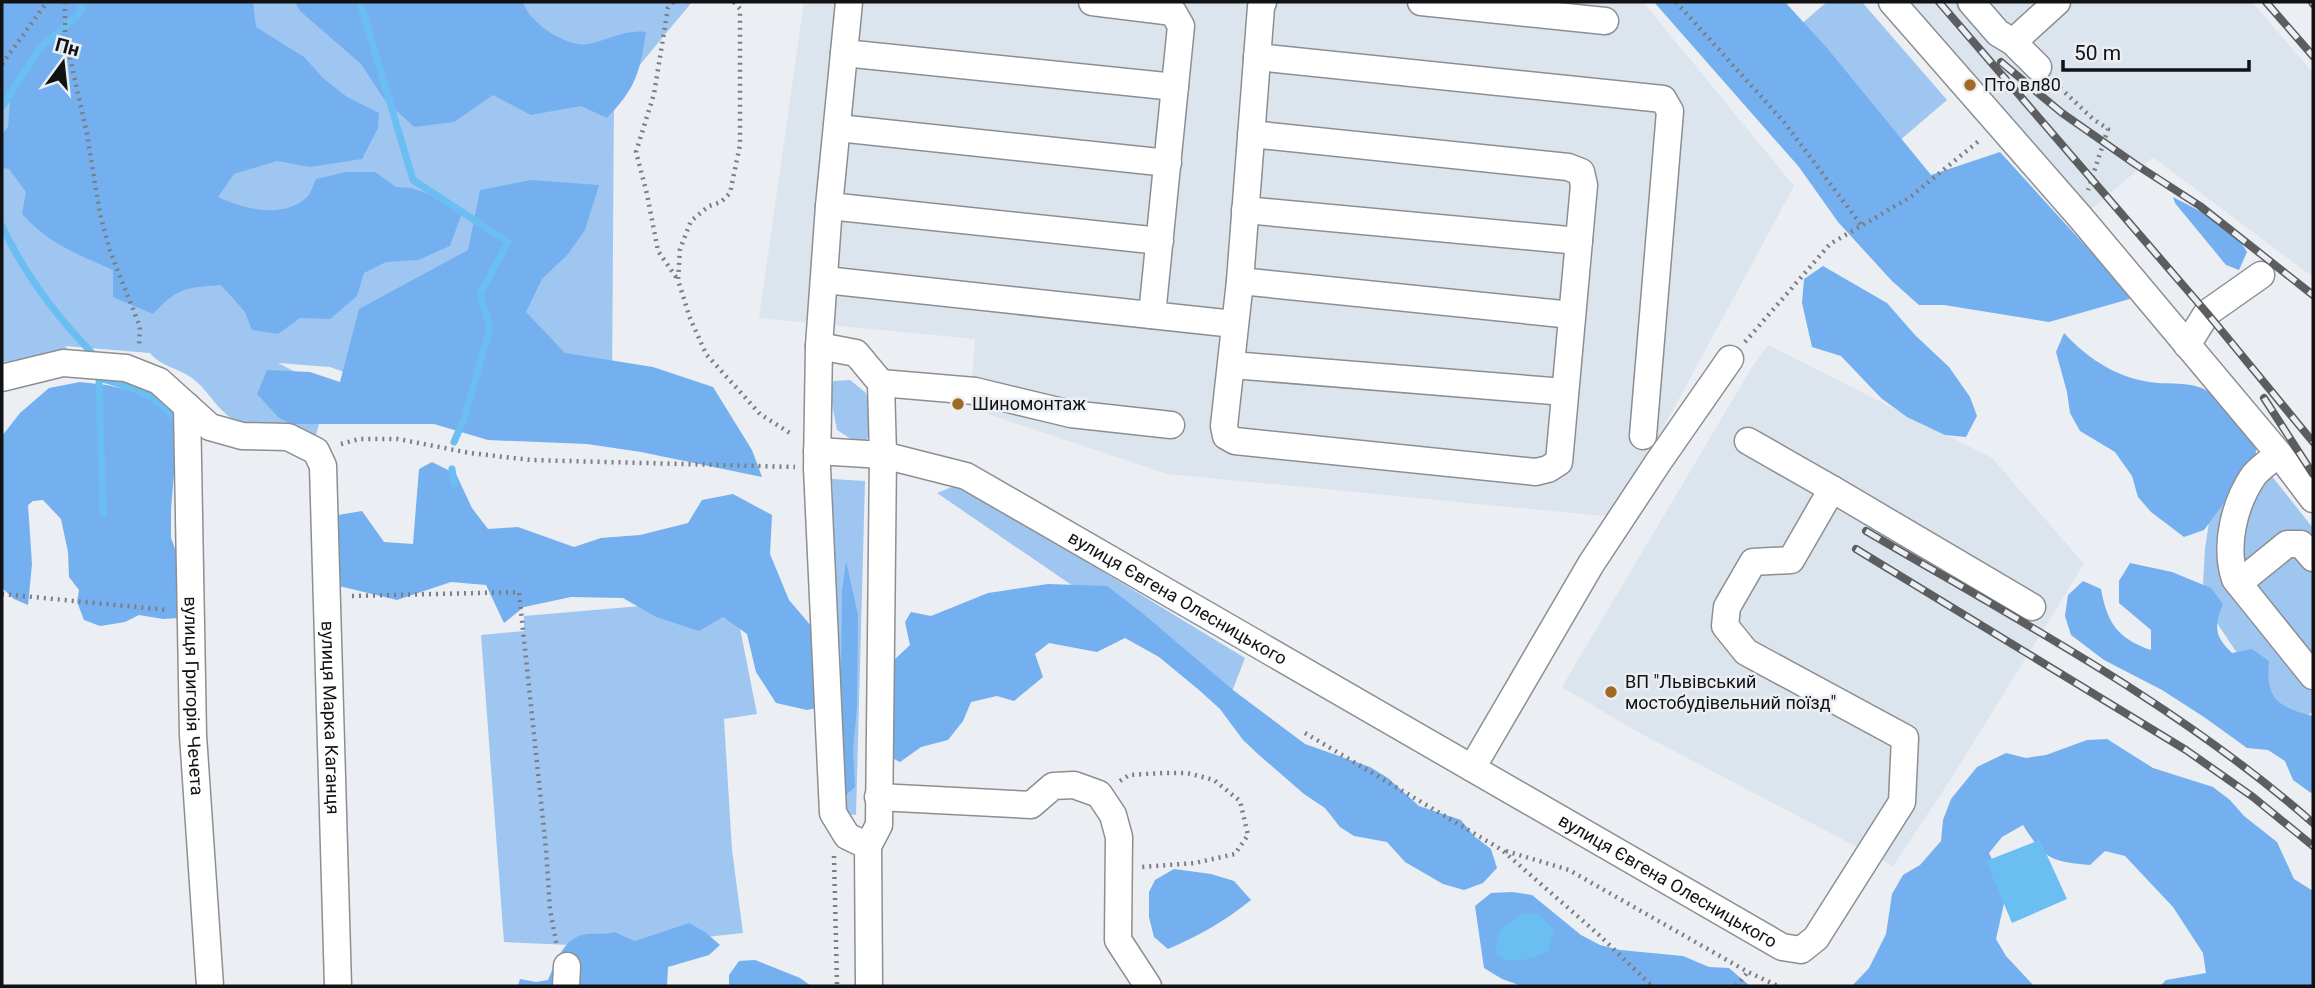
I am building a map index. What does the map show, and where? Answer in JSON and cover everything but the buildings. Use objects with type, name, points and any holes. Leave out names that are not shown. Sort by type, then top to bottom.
[{"type":"street","points":[[849,2],[829,206],[819,346],[817,459],[833,813],[848,836],[868,846]]},
{"type":"street","points":[[1092,2],[1173,12],[1181,26],[1152,316]]},
{"type":"street","points":[[1251,134],[1569,167],[1581,172],[1584,185],[1559,462],[1548,469],[1536,471],[1235,441],[1226,436],[1224,426],[1240,281],[1245,210],[1257,57],[1263,2]]},
{"type":"street","points":[[1421,2],[1605,21]]},
{"type":"street","points":[[1892,2],[2081,218],[2279,454],[2313,499]]},
{"type":"street","points":[[1971,2],[1998,33],[2012,42],[2038,67]]},
{"type":"street","points":[[2012,42],[2057,2]]},
{"type":"street","points":[[844,53],[1175,87]]},
{"type":"street","points":[[1257,57],[1663,99],[1670,111],[1643,436]]},
{"type":"street","points":[[838,128],[1168,163]]},
{"type":"street","points":[[829,206],[1160,241]]},
{"type":"street","points":[[1245,210],[1579,242]]},
{"type":"street","points":[[2187,345],[2207,313],[2261,275]]},
{"type":"street","points":[[825,280],[1234,324]]},
{"type":"street","points":[[1240,281],[1572,315]]},
{"type":"street","points":[[819,346],[856,353],[880,383],[883,455],[878,825],[868,846],[869,986]]},
{"type":"street","points":[[1472,768],[1591,564],[1730,359]]},
{"type":"street","points":[[2,378],[63,363],[132,370],[159,382],[210,427],[242,436],[288,437],[316,451]]},
{"type":"street","points":[[1232,365],[1566,392]]},
{"type":"street","points":[[880,383],[975,391],[1071,414],[1171,425]]},
{"type":"street","name":"вулиця Григорія Чечета","points":[[187,406],[194,735],[210,986]]},
{"type":"street","points":[[1748,442],[2032,607]]},
{"type":"street","name":"вулиця Марка Каганця","points":[[316,451],[323,466],[338,986]]},
{"type":"street","points":[[2279,454],[2256,473],[2243,493],[2230,544],[2230,563],[2239,583],[2313,676]]},
{"type":"street","name":"вулиця Євгена Олесницького","points":[[817,459],[883,455],[966,476],[1782,947],[1801,950],[1816,938],[1902,802],[1905,738],[1746,652],[1725,626],[1727,607],[1753,562],[1790,560],[1832,489]]},
{"type":"street","points":[[2239,583],[2287,544],[2301,544],[2313,558]]},
{"type":"street","points":[[878,797],[1031,805],[1054,786],[1074,785],[1099,794],[1114,815],[1119,837],[1118,940],[1148,986]]},
{"type":"path","points":[[2,64],[47,2]]},
{"type":"path","points":[[65,2],[65,35],[88,134],[100,214],[110,251],[140,327],[140,345],[132,370]]},
{"type":"path","points":[[673,2],[668,8],[654,94],[636,152],[658,251],[678,281],[706,354],[760,414],[817,459]]},
{"type":"path","points":[[678,281],[680,249],[691,221],[730,193],[740,145],[740,9],[735,2]]},
{"type":"path","points":[[1676,2],[1784,122],[1861,225]]},
{"type":"path","points":[[2038,67],[2093,119],[2108,129],[2091,177],[2081,218]]},
{"type":"path","points":[[1730,359],[1830,244],[1909,198],[2000,124]]},
{"type":"path","points":[[316,451],[359,439],[398,439],[470,453],[531,460],[817,459]]},
{"type":"path","points":[[327,597],[519,592],[550,910],[555,940],[566,976]]},
{"type":"path","points":[[2,594],[191,612]]},
{"type":"path","points":[[1306,733],[1502,850],[1599,935],[1652,986]]},
{"type":"path","points":[[1099,794],[1129,775],[1187,773],[1214,780],[1240,801],[1248,835],[1235,854],[1195,863],[1119,869]]},
{"type":"path","points":[[1502,850],[1569,870],[1777,986]]},
{"type":"path","points":[[834,853],[837,986]]},
{"type":"path","points":[[1736,986],[1748,972]]},
{"type":"shaded area","points":[[2,2],[692,2],[614,96],[612,391],[378,384],[330,367],[278,363],[300,374],[320,420],[316,435],[256,428],[234,420],[221,410],[192,378],[159,361],[150,353],[65,346],[74,357],[2,362]]},
{"type":"shaded area","points":[[2,2],[253,2],[256,27],[304,57],[323,78],[347,97],[379,113],[378,128],[362,159],[310,167],[277,161],[234,174],[218,197],[251,208],[274,210],[286,208],[306,198],[316,179],[346,172],[375,172],[396,187],[411,188],[447,200],[462,213],[450,246],[418,260],[386,262],[364,273],[357,296],[330,319],[300,318],[278,334],[252,330],[245,312],[221,285],[183,290],[169,298],[153,314],[113,297],[113,270],[64,247],[32,224],[22,214],[26,192],[9,169],[2,168],[2,134],[8,127],[10,103],[2,98]]},
{"type":"shaded area","points":[[295,2],[523,2],[526,10],[540,25],[570,42],[588,44],[624,33],[646,32],[631,88],[607,118],[581,106],[531,115],[493,95],[454,122],[414,127],[384,99],[361,64],[300,11]]},
{"type":"shaded area","points":[[804,2],[1643,2],[1794,186],[1615,517],[1168,474],[970,408],[975,339],[759,318]]},
{"type":"shaded area","points":[[1654,2],[1785,2],[1827,48],[1931,175],[2000,152],[2133,298],[2049,322],[1944,305],[1919,305],[1892,281],[1838,222],[1799,167]]},
{"type":"shaded area","points":[[1827,2],[1862,2],[1947,100],[1892,147],[1793,31]]},
{"type":"shaded area","points":[[1892,2],[2252,2],[2313,73],[2313,277],[2153,157],[2081,218]]},
{"type":"shaded area","points":[[532,180],[599,185],[585,230],[568,254],[542,279],[526,312],[565,353],[653,367],[713,387],[752,450],[762,477],[641,452],[587,444],[488,440],[434,424],[292,424],[279,418],[257,394],[267,370],[310,372],[340,382],[359,309],[468,250],[480,190]]},
{"type":"shaded area","points":[[2173,197],[2232,228],[2247,252],[2239,270],[2226,265],[2175,203]]},
{"type":"shaded area","points":[[1823,266],[1887,303],[1915,335],[1949,367],[1970,397],[1977,416],[1966,437],[1945,435],[1907,417],[1881,398],[1841,356],[1812,347],[1802,303],[1804,279]]},
{"type":"shaded area","points":[[2064,333],[2084,352],[2118,373],[2144,381],[2185,384],[2205,389],[2223,403],[2257,440],[2255,461],[2204,530],[2184,537],[2151,512],[2138,497],[2132,476],[2115,452],[2080,431],[2070,413],[2056,352]]},
{"type":"shaded area","points":[[1768,345],[1992,458],[2084,564],[1952,777],[1893,866],[1636,731],[1562,687],[1751,369]]},
{"type":"shaded area","points":[[850,380],[866,393],[874,428],[862,446],[837,430],[829,389],[834,381]]},
{"type":"shaded area","points":[[80,382],[137,392],[163,404],[175,422],[171,538],[185,575],[179,618],[163,619],[139,615],[125,622],[100,626],[84,620],[77,602],[79,590],[69,577],[68,552],[61,519],[43,500],[33,501],[28,505],[32,564],[28,605],[14,599],[2,588],[2,436],[20,413],[49,388]]},
{"type":"shaded area","points":[[2251,450],[2313,528],[2313,711],[2292,729],[2265,695],[2211,614],[2203,583],[2210,515]]},
{"type":"shaded area","points":[[432,462],[456,474],[472,508],[488,529],[518,527],[574,547],[601,538],[640,535],[688,523],[702,500],[733,494],[772,515],[770,554],[789,600],[812,627],[825,706],[807,710],[776,703],[756,672],[747,634],[723,617],[699,631],[656,617],[623,598],[571,597],[524,607],[504,623],[486,585],[451,582],[397,600],[339,586],[338,515],[362,511],[384,542],[413,544],[419,469]]},
{"type":"shaded area","points":[[832,479],[865,481],[856,815],[841,814]]},
{"type":"shaded area","points":[[952,487],[963,488],[982,498],[1245,658],[1231,694],[937,493]]},
{"type":"shaded area","points":[[846,561],[858,615],[857,706],[853,751],[855,787],[846,795],[840,751],[842,591]]},
{"type":"shaded area","points":[[2130,563],[2172,572],[2211,588],[2223,604],[2217,630],[2226,647],[2232,653],[2252,649],[2269,661],[2269,684],[2276,699],[2291,709],[2313,716],[2311,793],[2293,780],[2285,761],[2268,750],[2247,748],[2162,690],[2104,660],[2071,635],[2065,616],[2068,595],[2083,581],[2101,589],[2111,620],[2122,635],[2151,650],[2151,630],[2119,603],[2119,581]]},
{"type":"shaded area","points":[[1048,584],[1107,586],[1233,690],[1305,744],[1370,767],[1388,778],[1419,806],[1461,820],[1474,836],[1491,849],[1497,868],[1483,883],[1464,890],[1443,884],[1405,862],[1387,842],[1354,836],[1340,827],[1325,808],[1304,794],[1243,740],[1220,709],[1199,690],[1159,657],[1125,638],[1097,652],[1049,643],[1035,654],[1043,677],[1014,701],[997,696],[971,702],[963,721],[948,740],[921,747],[900,762],[882,753],[884,684],[894,660],[910,645],[905,622],[911,612],[931,616],[988,593]]},
{"type":"shaded area","points":[[734,598],[757,714],[724,719],[732,850],[743,933],[614,947],[504,942],[481,635],[524,631],[524,616]]},
{"type":"shaded area","points":[[2107,739],[2153,768],[2213,787],[2277,842],[2294,879],[2313,891],[2313,986],[2160,986],[2166,980],[2206,973],[2203,953],[2173,907],[2125,856],[2105,851],[2090,865],[2057,860],[2043,852],[2023,825],[2002,837],[1989,853],[2007,890],[1996,939],[2006,956],[2034,986],[1852,986],[1869,968],[1886,934],[1892,894],[1903,875],[1920,865],[1941,841],[1943,820],[1951,799],[1977,767],[2006,753],[2026,758],[2046,755],[2087,740]]},
{"type":"shaded area","points":[[2040,840],[2067,899],[2012,923],[1986,861]]},
{"type":"shaded area","points":[[1174,869],[1211,874],[1234,881],[1251,900],[1211,928],[1168,949],[1154,937],[1149,917],[1149,892],[1155,880]]},
{"type":"shaded area","points":[[1491,893],[1532,895],[1581,935],[1600,945],[1620,950],[1683,956],[1709,967],[1729,968],[1750,986],[1522,986],[1502,979],[1484,968],[1475,906]]},
{"type":"shaded area","points":[[1522,914],[1538,914],[1554,930],[1548,952],[1514,961],[1501,958],[1495,954],[1500,930]]},
{"type":"shaded area","points":[[689,923],[720,945],[709,955],[668,967],[667,986],[518,986],[520,979],[536,982],[548,980],[562,951],[579,936],[614,932],[635,941]]},
{"type":"shaded area","points":[[755,960],[800,978],[811,986],[729,986],[729,975],[739,961]]},
{"type":"waterway","points":[[2,107],[41,47],[77,16],[85,2]]},
{"type":"waterway","points":[[360,2],[413,180],[508,242],[480,294],[490,328],[464,419],[454,442]]},
{"type":"waterway","points":[[2,226],[42,294],[95,359]]},
{"type":"waterway","points":[[98,374],[99,378],[134,389],[155,400],[172,416],[178,426]]},
{"type":"waterway","points":[[99,378],[103,514]]},
{"type":"waterway","points":[[452,469],[454,484]]},
{"type":"railway","points":[[1939,2],[2207,313],[2313,442]]},
{"type":"railway","points":[[2266,2],[2313,56]]},
{"type":"railway","points":[[2001,62],[2062,113],[2200,206],[2313,295]]},
{"type":"railway","points":[[2264,398],[2313,474]]},
{"type":"railway","points":[[1866,531],[2097,666],[2153,702],[2262,780],[2313,823]]},
{"type":"railway","points":[[1856,549],[2186,750],[2253,797],[2313,846]]},
{"type":"place","name":"Пто вл80","points":[[1970,85]]},
{"type":"place","name":"Шиномонтаж","points":[[958,404]]},
{"type":"place","name":"ВП \"Львівський мостобудівельний поїзд\"","points":[[1611,692]]}]
